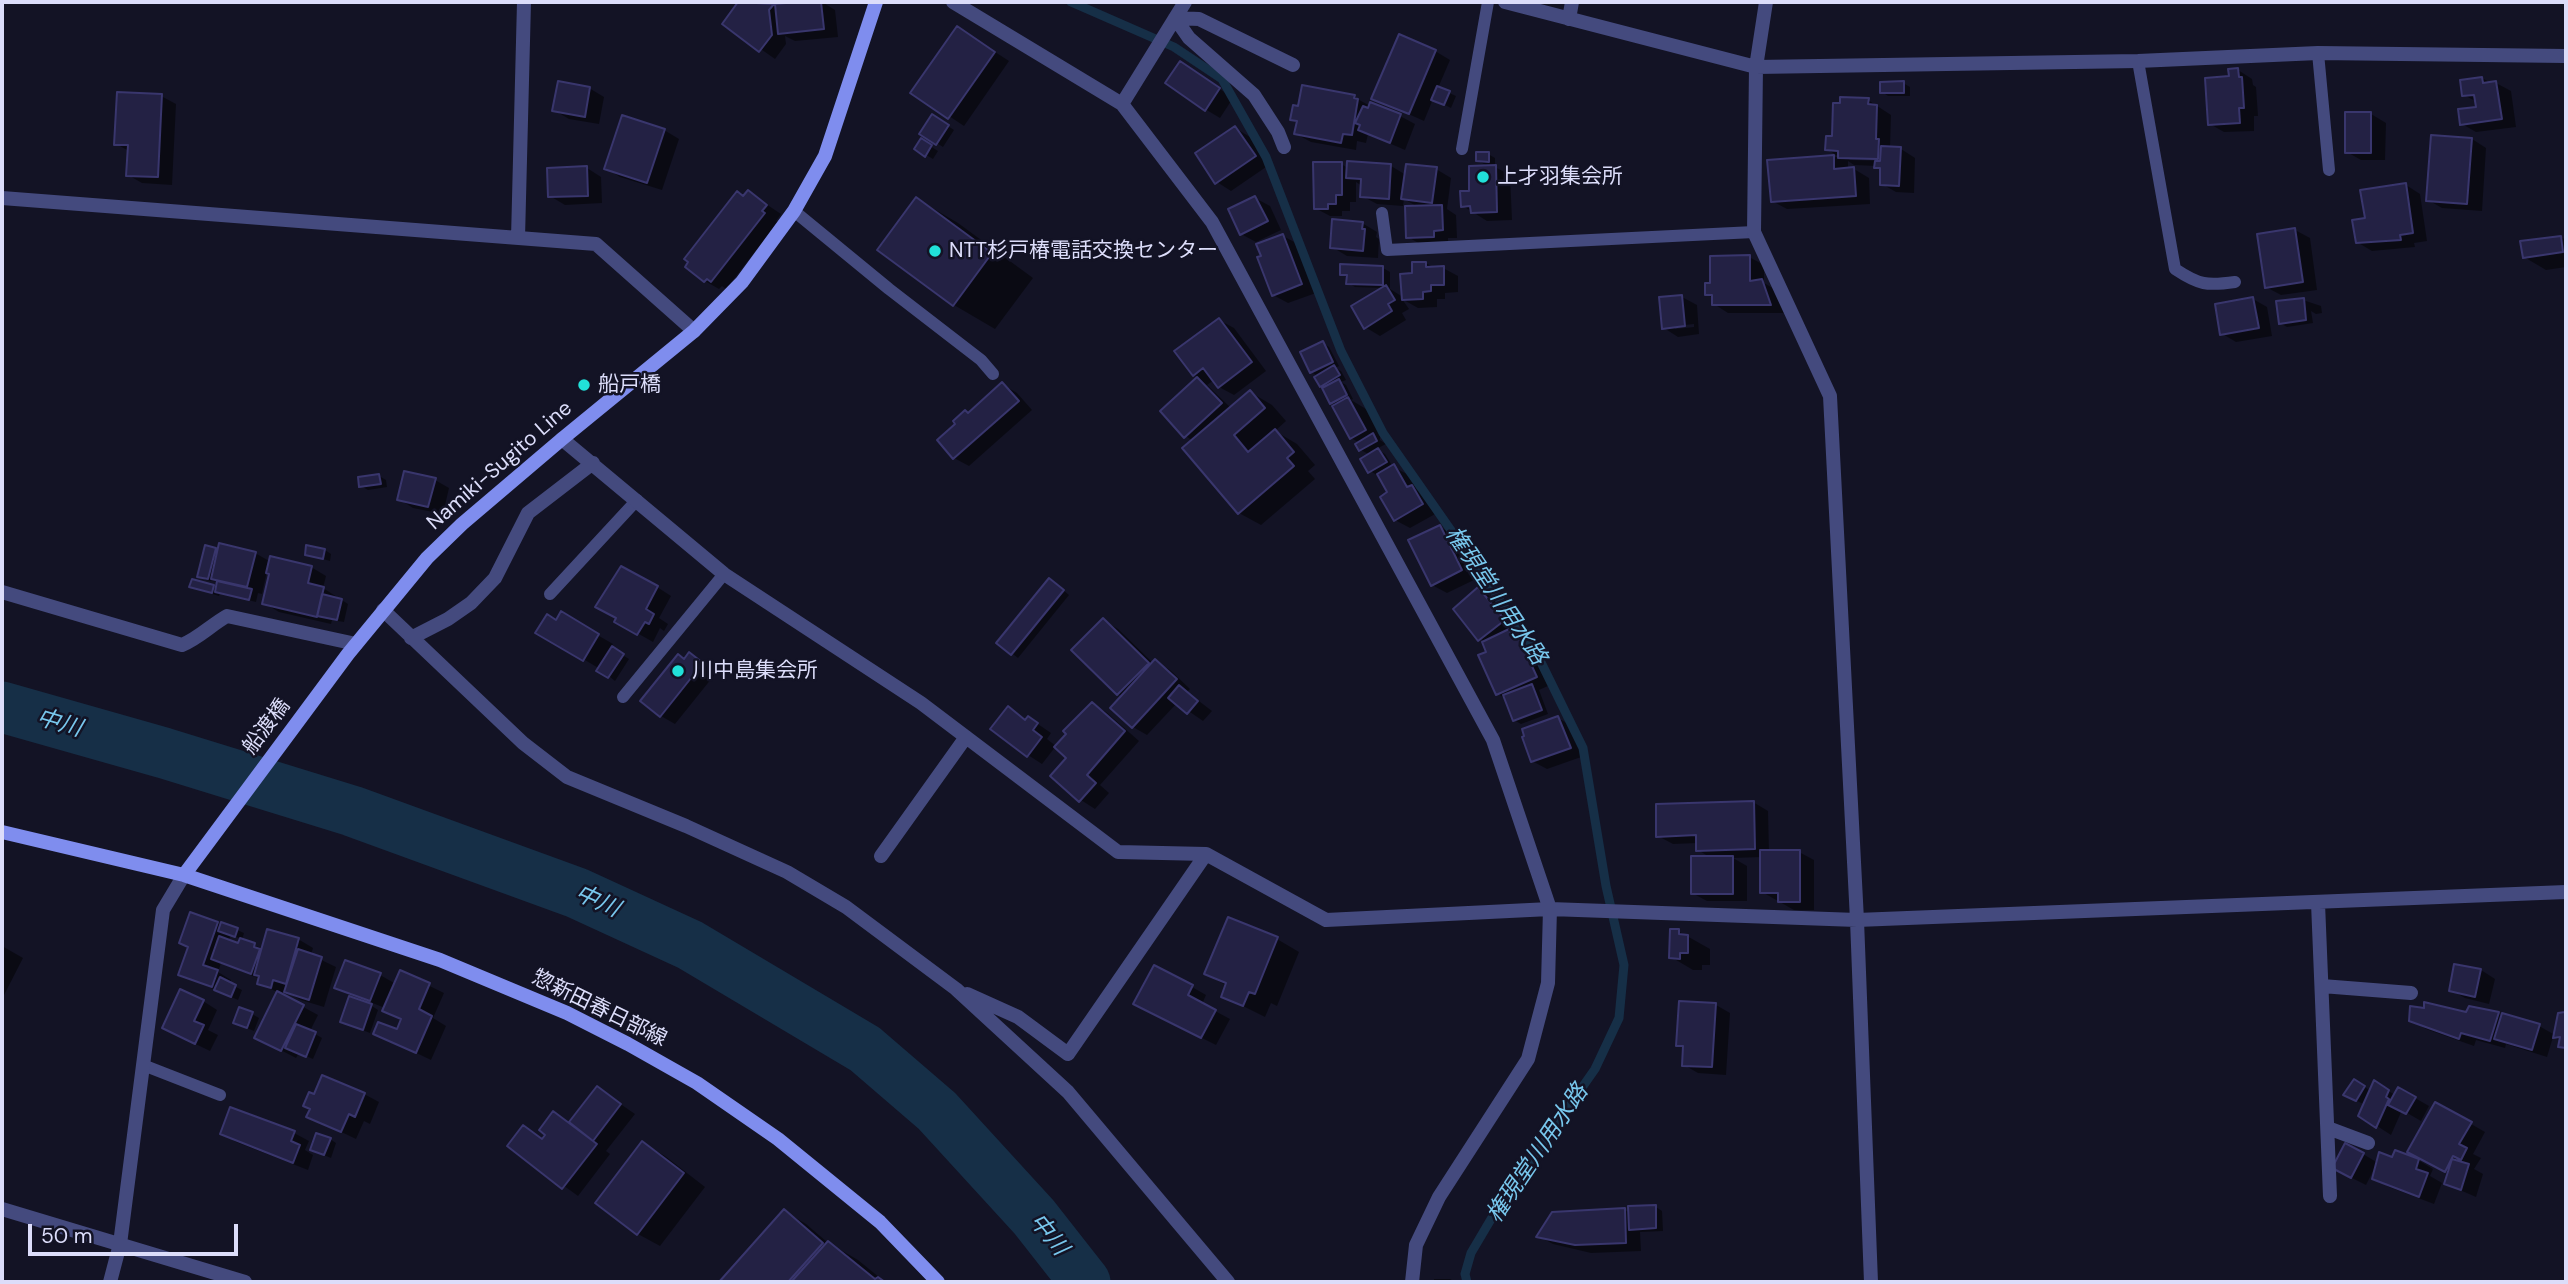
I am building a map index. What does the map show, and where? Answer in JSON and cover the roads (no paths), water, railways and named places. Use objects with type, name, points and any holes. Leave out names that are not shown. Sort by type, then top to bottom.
[{"type":"main road","name":"Namiki-Sugito Line","points":[[352,649],[427,558],[462,524],[694,331],[742,282],[794,211],[825,156],[876,2]]},
{"type":"main road","name":"船渡橋","points":[[184,875],[352,649]]},
{"type":"main road","points":[[2,832],[184,875]]},
{"type":"main road","name":"惣新田春日部線","points":[[184,875],[440,960],[567,1013],[628,1044],[697,1083],[778,1139],[880,1222],[938,1282]]},
{"type":"street","points":[[518,238],[524,2]]},
{"type":"street","points":[[953,2],[1122,104],[1212,222],[1493,740],[1550,909],[1548,983],[1528,1059],[1438,1197],[1416,1245],[1412,1282]]},
{"type":"street","points":[[1122,104],[1185,2]]},
{"type":"street","points":[[1505,2],[1756,67],[2138,61],[2318,53],[2566,56]]},
{"type":"street","points":[[1569,19],[1572,2]]},
{"type":"street","points":[[1766,2],[1756,67],[1754,232],[1830,396],[1857,920],[1871,1282]]},
{"type":"street","points":[[1175,18],[1199,19],[1293,65]]},
{"type":"street","points":[[1175,18],[1189,38],[1254,95],[1278,132],[1284,147]]},
{"type":"street","points":[[2,198],[596,244],[694,331]]},
{"type":"street","points":[[562,439],[724,574],[921,703],[1118,852],[1206,854],[1326,920],[1550,909],[1857,920],[2566,892]]},
{"type":"street","points":[[411,638],[448,619],[471,603],[495,578],[528,513],[593,463]]},
{"type":"street","points":[[2,592],[182,645],[227,616],[352,649]]},
{"type":"street","points":[[383,610],[523,743],[568,777],[787,872],[846,907],[956,989],[1068,1092],[1227,1282]]},
{"type":"street","points":[[881,856],[966,737]]},
{"type":"street","points":[[956,989],[1018,1017],[1068,1054],[1206,854]]},
{"type":"street","points":[[110,1282],[120,1244],[163,910],[184,875]]},
{"type":"street","points":[[2318,903],[2330,1196]]},
{"type":"street","points":[[2322,986],[2411,993]]},
{"type":"street","points":[[2328,1128],[2368,1143]]},
{"type":"street","points":[[2,1209],[245,1282]]},
{"type":"lane","points":[[1462,149],[1488,2]]},
{"type":"lane","points":[[2318,53],[2329,170]]},
{"type":"lane","points":[[2138,61],[2175,269],[2189,278],[2211,285],[2235,282]]},
{"type":"lane","points":[[794,211],[981,360],[993,374]]},
{"type":"lane","points":[[1382,213],[1387,250],[1754,232]]},
{"type":"lane","points":[[550,594],[637,500]]},
{"type":"lane","points":[[622,697],[724,574]]},
{"type":"lane","points":[[144,1065],[220,1095]]},
{"type":"waterway","name":"権現堂川用水路","points":[[1071,2],[1174,47],[1222,79],[1266,157],[1341,351],[1383,433],[1536,652],[1583,748],[1606,886],[1624,965],[1619,1018],[1595,1069],[1497,1209],[1471,1253],[1465,1274],[1467,1282]]},
{"type":"waterway","name":"中川","points":[[2,707],[352,811],[577,893],[690,945],[865,1049],[937,1111],[1034,1217],[1085,1282]]},
{"type":"place","name":"上才羽集会所","points":[[1483,177]]},
{"type":"place","name":"NTT杉戸椿電話交換センター","points":[[935,251]]},
{"type":"place","name":"船戸橋","points":[[584,385]]},
{"type":"place","name":"川中島集会所","points":[[678,671]]}]
